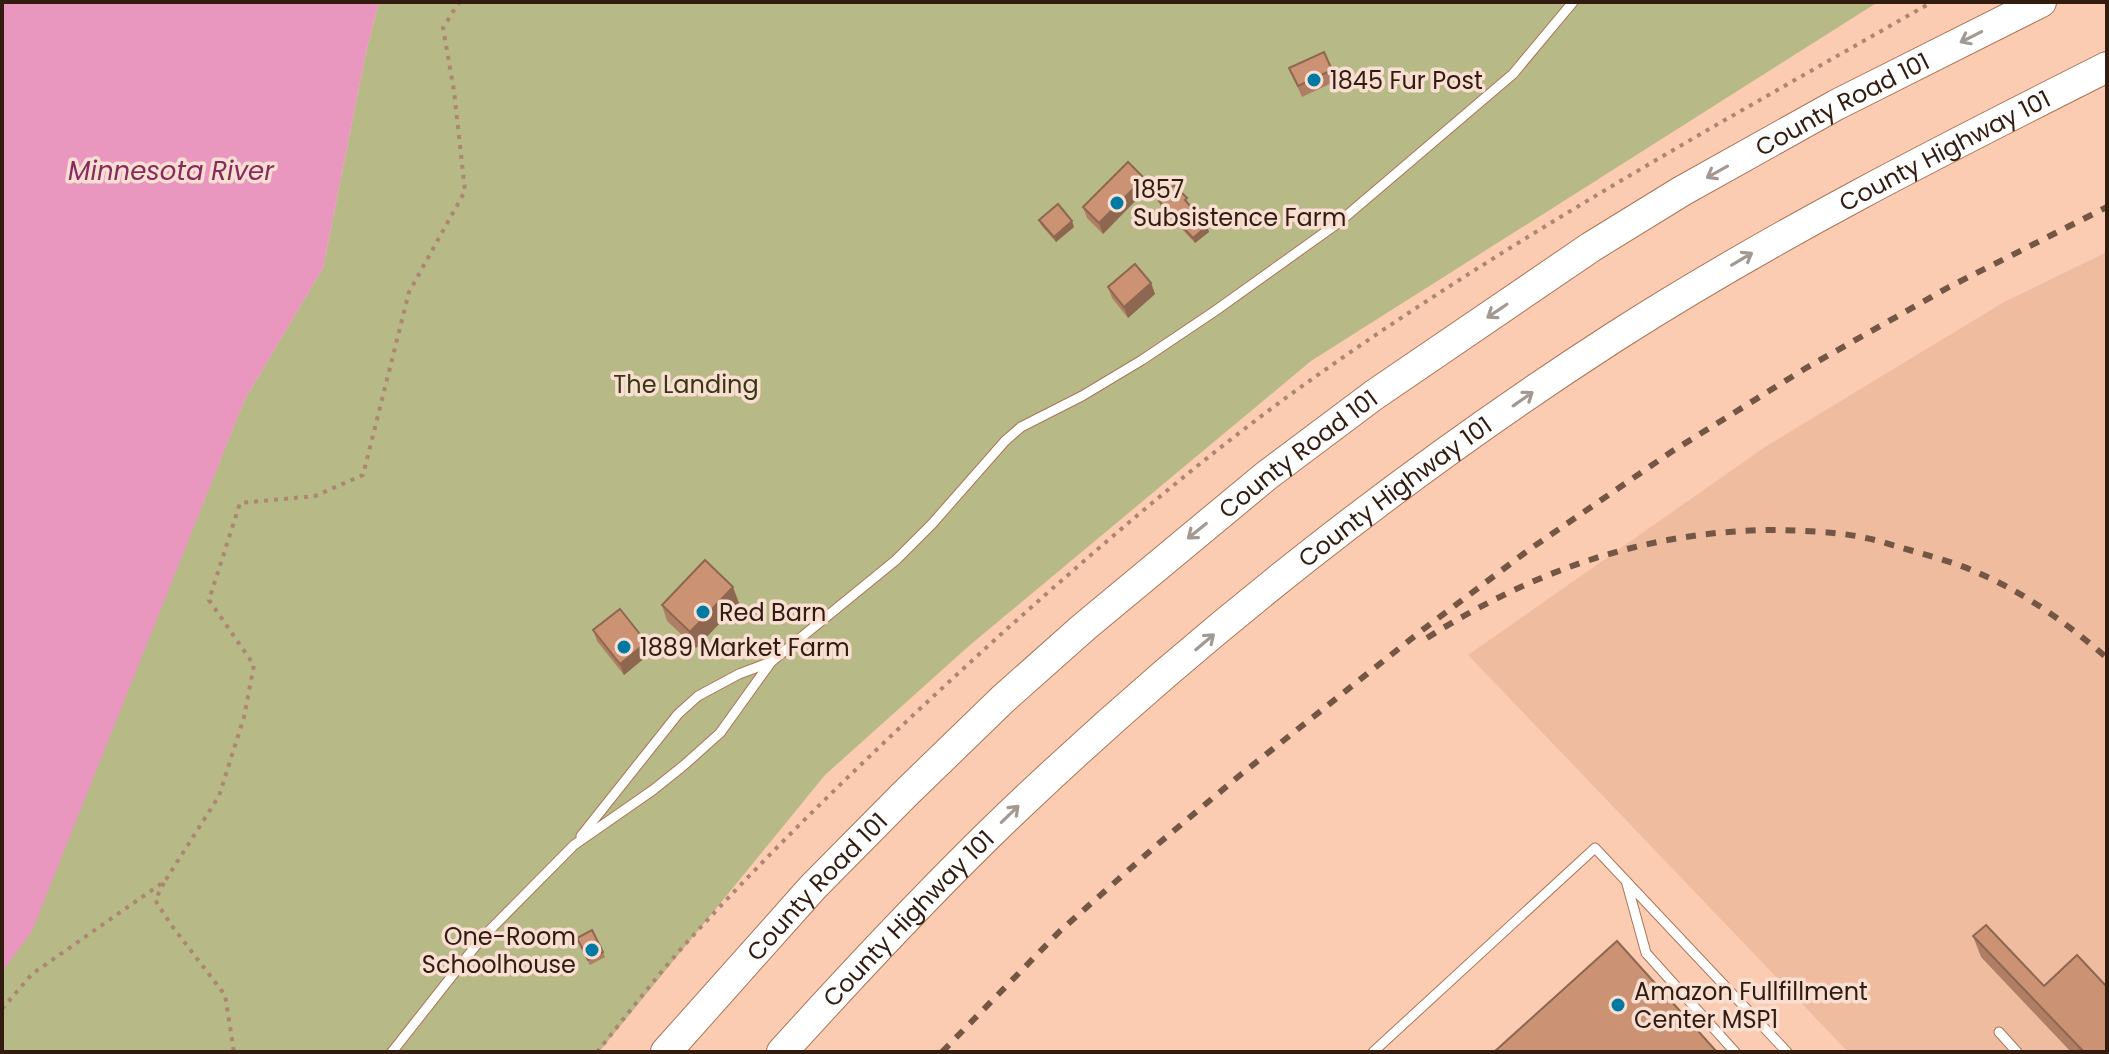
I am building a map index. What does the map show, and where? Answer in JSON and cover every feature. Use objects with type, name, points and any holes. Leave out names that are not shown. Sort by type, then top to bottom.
[{"type":"main road","name":"County Road 101","points":[[666,1052],[813,887],[1003,699],[1143,576],[1266,476],[1387,386],[1591,247],[1682,191],[1836,105],[2041,2]]},
{"type":"main road","name":"County Highway 101","points":[[782,1052],[948,876],[1107,724],[1242,610],[1408,481],[1614,338],[1749,255],[1867,189],[2107,67]]},
{"type":"lane","points":[[574,845],[653,790],[720,733],[771,662],[896,560],[1021,427],[1082,396],[1142,360],[1338,223],[1513,74],[1573,2]]},
{"type":"lane","points":[[392,1052],[481,939],[574,845],[678,714],[698,696],[739,674],[771,662]]},
{"type":"lane","points":[[1373,1052],[1595,848],[1787,1052]]},
{"type":"lane","points":[[1626,880],[1646,953],[1735,1052]]},
{"type":"lane","points":[[1999,1032],[2017,1052]]},
{"type":"path","points":[[234,1052],[225,995],[155,900],[219,796],[244,717],[254,665],[209,600],[240,503],[315,496],[363,475],[409,292],[465,191],[454,91],[443,28],[459,2]]},
{"type":"path","points":[[2,1009],[32,974],[165,881]]},
{"type":"shaded area","points":[[2107,252],[2107,1052],[1848,1052],[1468,655],[1765,447],[2004,302]]},
{"type":"green space","name":"The Landing","points":[[379,2],[1878,2],[1311,361],[970,645],[825,775],[599,1052],[2,1052],[2,940],[170,585],[245,399],[323,268],[366,52]]},
{"type":"water","name":"Minnesota River","points":[[2,2],[379,2],[366,52],[323,268],[245,399],[32,931],[2,972]]},
{"type":"building","points":[[1324,52],[1332,70],[1298,86],[1289,68]]},
{"type":"building","points":[[1128,162],[1144,178],[1099,223],[1083,207]]},
{"type":"building","points":[[1174,185],[1207,226],[1193,238],[1159,201]]},
{"type":"building","points":[[1058,204],[1072,221],[1054,237],[1039,220]]},
{"type":"building","points":[[1135,264],[1151,283],[1124,307],[1108,287]]},
{"type":"building","points":[[705,560],[733,587],[690,632],[662,605]]},
{"type":"building","name":"1889 Market Farm","points":[[620,609],[643,638],[643,645],[620,664],[593,630]]},
{"type":"building","points":[[1986,925],[2044,986],[2077,955],[2107,987],[2107,1052],[2084,1052],[1973,936]]},
{"type":"building","name":"One-Room Schoolhouse","points":[[592,930],[603,952],[588,960],[577,938]]},
{"type":"building","name":"Amazon Fullfillment Center MSP1","points":[[1617,941],[1717,1052],[1494,1052]]},
{"type":"railway","points":[[942,1052],[1060,931],[1158,844],[1421,631],[1530,549],[1671,452],[1806,368],[1949,287],[2107,207]]},
{"type":"railway","points":[[1427,638],[1510,592],[1597,558],[1687,537],[1782,530],[1866,538],[1968,569],[2028,599],[2107,658]]},
{"type":"place","name":"1845 Fur Post","points":[[1314,80]]},
{"type":"place","name":"1857 Subsistence Farm","points":[[1117,203]]},
{"type":"place","name":"Red Barn","points":[[703,612]]},
{"type":"place","name":"1889 Market Farm","points":[[624,647]]},
{"type":"place","name":"One-Room Schoolhouse","points":[[592,950]]},
{"type":"place","name":"Amazon Fullfillment Center MSP1","points":[[1618,1005]]}]
